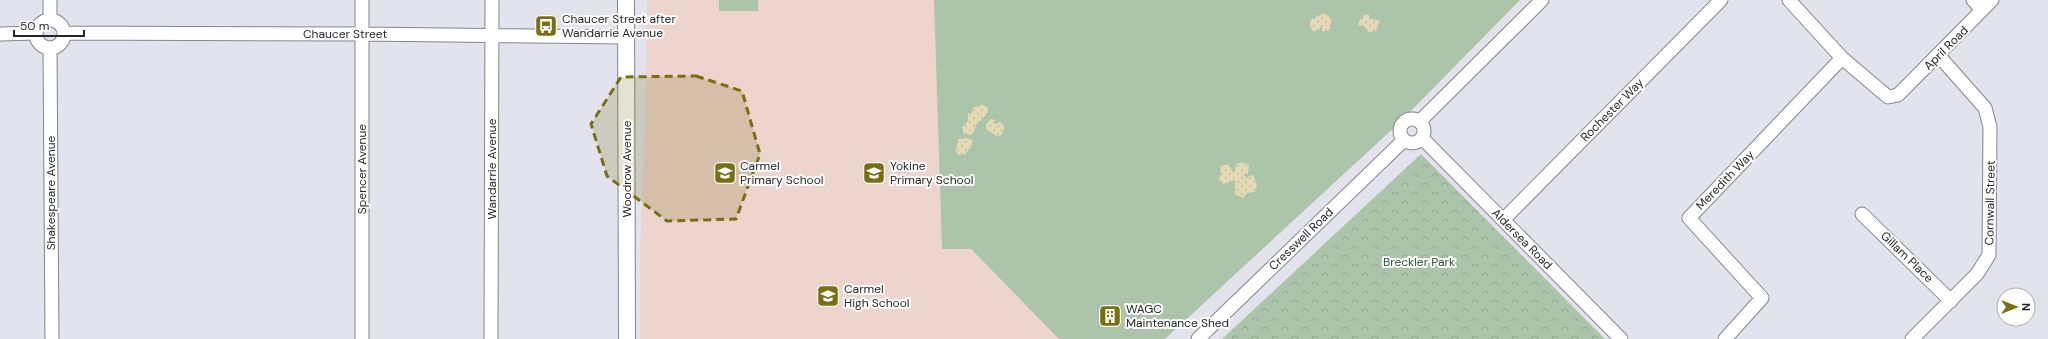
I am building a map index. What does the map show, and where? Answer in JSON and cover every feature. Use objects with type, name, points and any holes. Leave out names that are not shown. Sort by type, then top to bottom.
[{"type":"main road","name":"Woodrow Avenue","points":[[626,0],[627,339]]},
{"type":"street","points":[[50,0],[50,20]]},
{"type":"street","name":"Spencer Avenue","points":[[362,0],[362,339]]},
{"type":"street","name":"Wandarrie Avenue","points":[[491,339],[492,0]]},
{"type":"street","points":[[1420,121],[1542,0]]},
{"type":"street","name":"Rochester Way","points":[[1503,220],[1721,0]]},
{"type":"street","points":[[1789,0],[1842,58]]},
{"type":"street","points":[[1973,0],[1982,10]]},
{"type":"street","name":"April Road","points":[[1842,58],[1888,97],[1898,95],[1992,0]]},
{"type":"street","points":[[50,20],[57,21],[62,26],[64,33],[63,40],[57,46],[50,48],[43,46],[38,40],[36,33],[38,26],[43,22],[50,20]]},
{"type":"street","points":[[0,34],[36,33]]},
{"type":"street","name":"Chaucer Street","points":[[64,33],[626,37]]},
{"type":"street","name":"Shakespeare Avenue","points":[[50,48],[52,339]]},
{"type":"street","name":"Cornwall Street","points":[[1912,339],[1978,274],[1989,255],[1990,127],[1985,108],[1938,56]]},
{"type":"street","name":"Meredith Way","points":[[1725,339],[1762,298],[1689,218],[1842,58]]},
{"type":"street","points":[[1411,118],[1420,121],[1424,129],[1422,138],[1415,143],[1404,140],[1400,131],[1403,123],[1411,118]]},
{"type":"street","name":"Aldersea Road","points":[[1422,138],[1621,339]]},
{"type":"street","name":"Cresswell Road","points":[[1198,339],[1404,140]]},
{"type":"street","name":"Gillam Place","points":[[1862,214],[1951,301]]},
{"type":"highlighted area","points":[[696,76],[742,91],[760,154],[736,219],[667,221],[607,176],[591,124],[621,77]]},
{"type":"shaded area","points":[[647,0],[934,0],[942,248],[970,249],[1059,339],[640,339],[640,252],[646,99]]},
{"type":"green space","points":[[719,0],[758,0],[758,11],[719,11]]},
{"type":"green space","points":[[934,0],[1520,0],[1398,124],[1165,339],[1059,339],[971,249],[942,249]]},
{"type":"green space","name":"Breckler Park","points":[[1421,154],[1605,339],[1222,339]]},
{"type":"sand","points":[[1324,13],[1331,18],[1331,27],[1328,31],[1322,31],[1322,24],[1319,30],[1313,31],[1310,27],[1310,20]]},
{"type":"sand","points":[[1365,14],[1369,15],[1370,19],[1380,21],[1376,31],[1369,32],[1364,26],[1359,26],[1358,23]]},
{"type":"sand","points":[[983,105],[988,108],[987,114],[976,125],[974,132],[970,135],[964,134],[962,128],[968,121],[968,113],[973,113],[972,110],[974,107]]},
{"type":"sand","points":[[991,119],[995,120],[995,124],[999,122],[1003,124],[1004,130],[1000,136],[997,136],[986,129],[986,124]]},
{"type":"sand","points":[[966,138],[972,140],[972,146],[964,155],[958,155],[956,150],[958,139]]},
{"type":"sand","points":[[1241,162],[1249,165],[1248,174],[1242,175],[1246,176],[1245,180],[1249,176],[1253,175],[1257,184],[1255,192],[1247,193],[1243,198],[1235,194],[1235,180],[1223,184],[1219,179],[1221,174],[1221,165],[1229,165],[1234,174],[1236,165]]},
{"type":"place","name":"Chaucer Street after Wandarrie Avenue","points":[[546,26]]},
{"type":"place","name":"Carmel Primary School","points":[[725,173]]},
{"type":"place","name":"Yokine Primary School","points":[[874,173]]},
{"type":"place","name":"Carmel High School","points":[[828,296]]},
{"type":"place","name":"WAGC Maintenance Shed","points":[[1110,316]]}]
